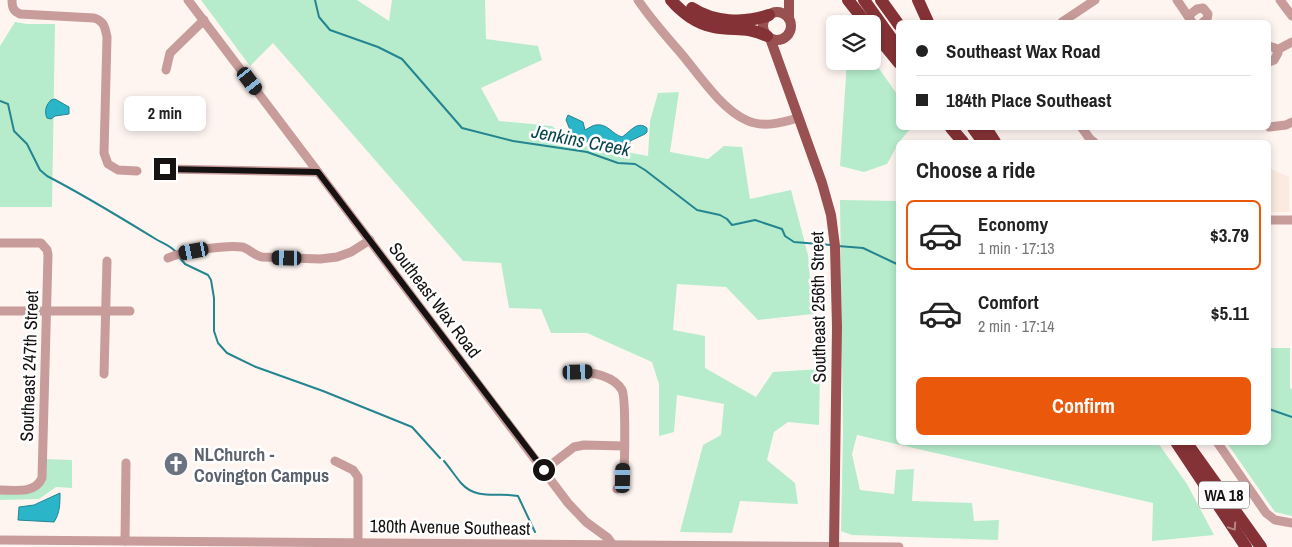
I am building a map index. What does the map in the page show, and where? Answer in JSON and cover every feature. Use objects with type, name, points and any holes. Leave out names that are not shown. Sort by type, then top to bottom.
[{"type":"highway","points":[[671,0],[688,15],[707,25],[752,29],[769,37]]},
{"type":"highway","points":[[682,0],[701,13],[722,19],[747,20],[772,14]]},
{"type":"highway","points":[[848,0],[860,15]]},
{"type":"highway","points":[[864,0],[896,45]]},
{"type":"highway","points":[[881,0],[896,21]]},
{"type":"highway","points":[[918,0],[927,20]]},
{"type":"highway","points":[[881,41],[896,59]]},
{"type":"highway","points":[[952,130],[962,140]]},
{"type":"highway","points":[[974,130],[981,140]]},
{"type":"highway","name":"WA 18","points":[[1178,445],[1246,547]]},
{"type":"highway","name":"WA 18","points":[[1188,445],[1261,547]]},
{"type":"main road","points":[[784,0],[764,23],[765,32],[769,37],[780,40],[788,35],[791,27],[789,0]]},
{"type":"main road","points":[[772,14],[783,14],[789,18]]},
{"type":"main road","name":"Southeast 256th Street","points":[[784,73],[783,49],[788,35]]},
{"type":"main road","name":"Southeast 256th Street","points":[[769,37],[784,73],[828,202],[835,246],[834,546]]},
{"type":"street","points":[[12,0],[12,7],[20,14],[94,18],[100,20],[105,25],[107,37],[104,154],[108,164],[118,170],[137,171]]},
{"type":"street","name":"Southeast Wax Road","points":[[188,0],[568,503],[586,522],[608,538],[613,545]]},
{"type":"street","points":[[638,0],[714,94],[733,112],[746,120],[766,124],[781,124],[798,118]]},
{"type":"street","points":[[1065,20],[1095,0]]},
{"type":"street","points":[[1177,0],[1190,19],[1197,9],[1203,8],[1208,14],[1206,20]]},
{"type":"street","points":[[1280,0],[1292,16]]},
{"type":"street","points":[[166,70],[170,53],[204,20]]},
{"type":"street","points":[[1271,61],[1276,58],[1273,48],[1292,42]]},
{"type":"street","points":[[1271,127],[1286,125],[1292,122]]},
{"type":"street","points":[[1084,130],[1091,140]]},
{"type":"street","points":[[165,169],[318,172]]},
{"type":"street","points":[[1271,220],[1292,220]]},
{"type":"street","points":[[168,258],[174,255],[206,249],[243,247],[256,256],[262,257],[328,258],[352,252],[370,240]]},
{"type":"street","name":"Southeast 247th Street","points":[[0,243],[41,243],[48,255],[42,478],[37,486],[30,490],[0,490]]},
{"type":"street","points":[[104,374],[107,261]]},
{"type":"street","points":[[0,311],[130,311]]},
{"type":"street","points":[[578,372],[590,372],[605,377],[622,389],[625,399],[623,478],[617,489]]},
{"type":"street","points":[[1219,445],[1266,513],[1275,520],[1292,523]]},
{"type":"street","points":[[544,470],[574,447],[624,446]]},
{"type":"street","points":[[335,461],[353,470],[357,476],[358,542]]},
{"type":"street","points":[[125,541],[126,463]]},
{"type":"street","name":"Southeast Wax Road","points":[[586,522],[590,531],[592,545]]},
{"type":"street","name":"180th Avenue Southeast","points":[[0,540],[899,547]]},
{"type":"shaded area","points":[[1271,169],[1289,177],[1289,210],[1287,212],[1271,212]]},
{"type":"green space","points":[[201,0],[357,0],[389,21],[392,0],[485,0],[486,39],[538,46],[542,60],[481,88],[499,121],[552,126],[574,145],[648,156],[650,121],[658,93],[679,92],[670,152],[708,159],[724,146],[742,147],[750,199],[791,190],[808,255],[813,314],[758,320],[726,287],[677,284],[673,330],[705,336],[705,368],[756,397],[773,372],[820,369],[819,425],[788,422],[774,432],[767,460],[795,483],[798,504],[740,501],[732,533],[680,532],[703,445],[721,435],[724,404],[677,395],[674,432],[659,436],[659,384],[652,362],[587,333],[551,333],[541,309],[509,308],[501,263],[463,261],[273,43],[250,66]]},
{"type":"green space","points":[[15,22],[55,24],[52,207],[0,207],[0,46]]},
{"type":"green space","points":[[846,70],[880,70],[896,93],[896,130],[909,130],[901,140],[896,140],[896,148],[887,164],[864,172],[840,166]]},
{"type":"green space","points":[[840,200],[896,201],[896,444],[857,435],[852,454],[860,490],[894,494],[896,470],[914,469],[912,501],[972,503],[974,521],[999,520],[998,540],[852,535],[841,531],[843,432]]},
{"type":"green space","points":[[1271,348],[1290,348],[1290,388],[1292,389],[1292,516],[1275,512],[1228,445],[1271,445]]},
{"type":"green space","points":[[901,445],[1159,445],[1187,484],[1214,535],[1152,541],[1153,503]]},
{"type":"green space","points":[[45,459],[72,460],[72,488],[56,487],[39,499],[0,500],[0,493],[35,491],[39,488],[44,477]]},
{"type":"water","points":[[55,99],[69,107],[69,114],[55,116],[51,119],[47,118],[47,106],[51,100]]},
{"type":"water","points":[[568,115],[583,122],[585,130],[600,125],[622,137],[640,125],[647,128],[647,132],[630,141],[629,149],[605,140],[584,142],[573,137],[566,120]]},
{"type":"water","points":[[60,493],[59,512],[54,522],[18,520],[19,507],[34,505]]},
{"type":"waterway","name":"Jenkins Creek","points":[[315,0],[319,17],[330,30],[378,47],[402,59],[462,128],[513,141],[587,152],[618,163],[635,164],[697,210],[720,215],[732,225],[755,220],[782,229],[785,236],[794,242],[831,245]]},
{"type":"waterway","points":[[0,101],[8,104],[14,131],[27,144],[40,170],[47,176],[169,246],[176,252]]},
{"type":"waterway","name":"Jenkins Creek","points":[[838,246],[863,248],[896,264]]},
{"type":"waterway","points":[[180,258],[185,264],[208,275],[211,280],[214,298],[214,331],[218,343],[227,353],[256,367],[323,391],[412,427],[440,458]]},
{"type":"waterway","name":"Jenkins Creek","points":[[1271,410],[1292,417]]},
{"type":"waterway","points":[[444,461],[467,489],[488,495],[518,496],[535,532]]},
{"type":"place","name":"NLChurch - Covington Campus","points":[[176,464]]},
{"type":"route","points":[[165,169],[318,172],[544,470]]}]
